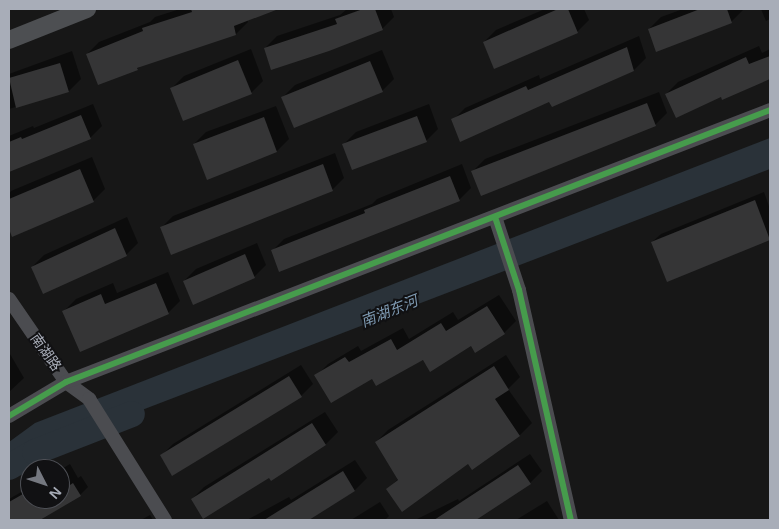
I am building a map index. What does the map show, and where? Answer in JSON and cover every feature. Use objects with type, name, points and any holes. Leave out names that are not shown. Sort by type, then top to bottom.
[{"type":"main road","points":[[9,40],[86,9]]},
{"type":"street","points":[[9,416],[66,382],[770,110]]},
{"type":"street","points":[[495,217],[519,290],[571,520]]},
{"type":"street","name":"南湖路","points":[[9,299],[66,382],[89,399],[165,520]]},
{"type":"water","points":[[770,138],[770,169],[9,461],[9,442],[35,423]]},
{"type":"building","points":[[191,9],[276,10],[234,26],[236,35],[137,68],[138,70],[98,85],[86,54],[143,31],[142,28],[192,12]]},
{"type":"building","points":[[363,9],[375,9],[383,30],[329,51],[271,70],[264,48],[337,24],[335,19]]},
{"type":"building","points":[[558,9],[568,9],[578,33],[494,69],[483,42]]},
{"type":"building","points":[[700,9],[727,9],[732,23],[656,52],[648,29]]},
{"type":"building","points":[[627,47],[634,71],[552,107],[549,102],[460,142],[451,119],[526,86],[528,90]]},
{"type":"building","points":[[770,56],[770,79],[722,100],[721,97],[676,118],[665,94],[746,57],[749,64]]},
{"type":"building","points":[[238,60],[252,94],[183,121],[170,88]]},
{"type":"building","points":[[370,61],[383,92],[294,128],[281,97]]},
{"type":"building","points":[[60,63],[69,92],[16,108],[9,78]]},
{"type":"building","points":[[647,103],[656,126],[481,196],[471,171]]},
{"type":"building","points":[[81,115],[91,139],[9,172],[9,142],[21,137],[22,139]]},
{"type":"building","points":[[417,116],[427,142],[352,170],[342,144]]},
{"type":"building","points":[[264,117],[277,152],[207,180],[193,144]]},
{"type":"building","points":[[323,164],[333,191],[171,255],[160,227]]},
{"type":"building","points":[[80,169],[94,202],[12,237],[9,229],[9,199]]},
{"type":"building","points":[[450,176],[460,201],[279,272],[271,250],[365,213],[364,210]]},
{"type":"building","points":[[755,200],[770,240],[667,282],[651,242]]},
{"type":"building","points":[[115,228],[127,256],[43,294],[31,267]]},
{"type":"building","points":[[245,254],[255,278],[193,305],[183,281]]},
{"type":"building","points":[[156,283],[169,314],[80,352],[62,311],[101,294],[105,304]]},
{"type":"building","points":[[487,306],[505,334],[475,353],[471,346],[430,372],[423,360],[376,386],[372,379],[331,403],[314,375],[345,357],[349,362],[391,339],[397,350],[441,323],[446,331]]},
{"type":"building","points":[[494,366],[509,390],[495,399],[520,436],[472,470],[468,464],[402,512],[386,489],[398,480],[375,442]]},
{"type":"building","points":[[289,376],[302,397],[172,476],[160,455]]},
{"type":"building","points":[[312,423],[326,445],[271,481],[269,478],[203,519],[191,499]]},
{"type":"building","points":[[518,465],[531,484],[476,520],[434,520]]},
{"type":"building","points":[[343,471],[355,491],[309,520],[264,520]]},
{"type":"building","points":[[73,483],[81,496],[70,502],[70,485]]},
{"type":"building","points":[[20,496],[20,509],[59,509],[40,520],[9,520],[9,502]]},
{"type":"waterway","name":"南湖东河","points":[[9,467],[35,452],[132,414]]},
{"type":"cycle path","points":[[9,416],[66,382],[770,110]]},
{"type":"cycle path","points":[[495,217],[519,290],[571,520]]}]
